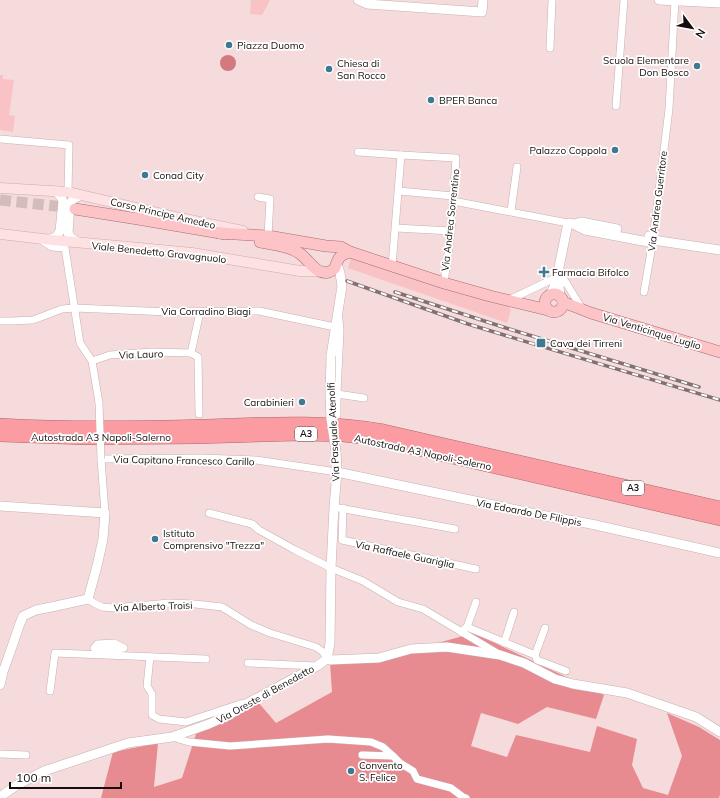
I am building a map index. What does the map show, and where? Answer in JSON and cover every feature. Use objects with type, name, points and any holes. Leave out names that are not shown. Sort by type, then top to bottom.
[{"type":"highway","name":"Autostrada A3 Napoli-Salerno","points":[[0,425],[86,428],[270,424],[344,425],[364,427],[720,508]]},
{"type":"highway","name":"Autostrada A3 Napoli-Salerno","points":[[0,435],[85,438],[300,434],[355,436],[383,441],[720,519]]},
{"type":"main road","name":"Corso Principe Amedeo","points":[[0,188],[68,192],[180,218],[268,236],[326,246],[341,247],[350,252],[444,283],[512,301]]},
{"type":"main road","points":[[75,209],[219,233],[288,248],[306,258],[322,273],[333,270],[343,255],[350,252]]},
{"type":"main road","points":[[219,233],[268,236]]},
{"type":"main road","name":"Viale Benedetto Gravagnuolo","points":[[0,234],[192,254],[300,271],[322,273]]},
{"type":"main road","points":[[326,246],[334,254],[337,262]]},
{"type":"main road","name":"Via Venticinque Luglio","points":[[512,301],[541,298],[720,352]]},
{"type":"street","points":[[358,0],[367,4],[482,12],[483,0]]},
{"type":"street","points":[[550,48],[552,0]]},
{"type":"street","points":[[616,106],[624,0]]},
{"type":"street","points":[[659,0],[720,3]]},
{"type":"street","name":"Via Andrea Guerritore","points":[[644,292],[653,240],[669,109],[675,1]]},
{"type":"street","points":[[0,139],[69,145],[68,192]]},
{"type":"street","points":[[358,152],[402,155],[392,266]]},
{"type":"street","name":"Via Andrea Sorrentino","points":[[402,155],[456,158],[451,231],[444,283]]},
{"type":"street","points":[[511,211],[517,167]]},
{"type":"street","points":[[43,239],[56,237],[60,231],[63,201],[56,191]]},
{"type":"street","points":[[399,191],[453,198],[571,223],[585,230],[648,242],[653,240],[720,250]]},
{"type":"street","points":[[80,243],[73,240],[68,233],[70,204],[73,199],[82,195]]},
{"type":"street","points":[[258,198],[270,199],[268,236]]},
{"type":"street","points":[[554,303],[560,287],[560,277],[571,223]]},
{"type":"street","points":[[396,228],[451,231]]},
{"type":"street","points":[[0,685],[1,672],[23,616],[36,610],[88,599],[103,540],[105,513],[99,403],[92,361],[80,343],[64,248],[52,247],[43,239]]},
{"type":"street","name":"Via Pasquale Atenolfi","points":[[327,659],[330,642],[331,568],[338,508],[336,452],[331,419],[330,396],[331,356],[342,286],[337,262]]},
{"type":"street","points":[[322,273],[333,277],[342,286]]},
{"type":"street","points":[[512,301],[560,277]]},
{"type":"street","points":[[560,277],[583,311]]},
{"type":"street","name":"Via Corradino Biagi","points":[[0,321],[12,322],[33,320],[62,309],[75,308],[170,312],[259,311],[335,327]]},
{"type":"street","points":[[337,415],[340,330],[338,311]]},
{"type":"street","points":[[199,414],[198,357],[191,354],[200,312]]},
{"type":"street","name":"Via Lauro","points":[[92,361],[110,355],[152,352],[191,354]]},
{"type":"street","points":[[337,394],[364,398]]},
{"type":"street","name":"Via Capitano Francesco Carillo","points":[[101,459],[201,458],[256,460],[337,472]]},
{"type":"street","name":"Via Edoardo De Filippis","points":[[337,472],[534,514],[591,524],[720,554]]},
{"type":"street","points":[[0,506],[105,513]]},
{"type":"street","points":[[338,508],[454,529]]},
{"type":"street","name":"Via Raffaele Guariglia","points":[[338,508],[342,540],[476,569]]},
{"type":"street","points":[[209,513],[252,524],[259,530],[331,568],[363,581],[398,602],[423,609],[464,630],[500,655]]},
{"type":"street","name":"Via Alberto Troisi","points":[[88,599],[94,604],[102,607],[114,608],[169,603],[222,607],[251,625],[270,633],[316,647],[323,652],[327,659]]},
{"type":"street","points":[[464,630],[476,602]]},
{"type":"street","points":[[504,644],[514,612]]},
{"type":"street","points":[[535,655],[545,628]]},
{"type":"street","points":[[464,630],[535,655],[537,660],[566,671]]},
{"type":"street","points":[[122,655],[111,650],[94,648],[97,644],[114,643],[124,648]]},
{"type":"street","points":[[327,659],[379,658],[410,649],[447,647],[500,655],[524,663],[555,679],[573,684],[627,693],[696,717],[720,732]]},
{"type":"street","points":[[50,691],[55,652],[206,659]]},
{"type":"street","points":[[150,657],[147,686],[152,694],[152,715],[159,719],[186,722],[240,704],[248,703]]},
{"type":"street","name":"Via Oreste di Benedetto","points":[[0,797],[17,785],[44,771],[128,743],[172,736],[209,724],[229,715],[327,659]]},
{"type":"street","points":[[248,663],[317,666]]},
{"type":"street","points":[[172,736],[189,742],[230,746],[328,739],[371,742],[384,748],[400,763],[413,771],[417,779],[451,788],[466,798]]},
{"type":"street","points":[[0,754],[26,755]]},
{"type":"street","points":[[362,755],[393,756]]},
{"type":"shaded area","points":[[251,0],[270,0],[262,15],[250,14]]},
{"type":"shaded area","points":[[228,55],[234,57],[236,63],[234,69],[228,71],[222,69],[220,63],[222,57]]},
{"type":"shaded area","points":[[0,75],[3,75],[3,79],[14,80],[9,115],[15,116],[13,132],[0,130]]},
{"type":"shaded area","points":[[351,257],[509,306],[511,310],[507,323],[348,268]]},
{"type":"shaded area","points":[[474,633],[604,695],[596,719],[547,707],[518,724],[481,713],[471,746],[507,757],[516,735],[590,752],[597,726],[637,739],[632,765],[643,788],[668,795],[682,756],[667,713],[699,727],[720,740],[719,798],[101,798],[113,752],[158,743],[154,787],[182,778],[196,734],[258,702],[276,723],[332,692],[330,663],[365,663]]},
{"type":"tunnel","points":[[0,200],[73,208]]},
{"type":"railway","points":[[347,281],[468,324],[720,400]]},
{"type":"railway","points":[[395,292],[506,328],[699,387]]},
{"type":"place","name":"Piazza Duomo","points":[[229,45]]},
{"type":"place","name":"Scuola Elementare Don Bosco","points":[[697,66]]},
{"type":"place","name":"Chiesa di San Rocco","points":[[329,69]]},
{"type":"place","name":"BPER Banca","points":[[431,100]]},
{"type":"place","name":"Palazzo Coppola","points":[[615,150]]},
{"type":"place","name":"Conad City","points":[[145,175]]},
{"type":"place","name":"Farmacia Bifolco","points":[[544,272]]},
{"type":"place","name":"Cava dei Tirreni","points":[[541,343]]},
{"type":"place","name":"Carabinieri","points":[[302,402]]},
{"type":"place","name":"Istituto Comprensivo \"Trezza\"","points":[[155,539]]},
{"type":"place","name":"Convento S. Felice","points":[[351,771]]}]
